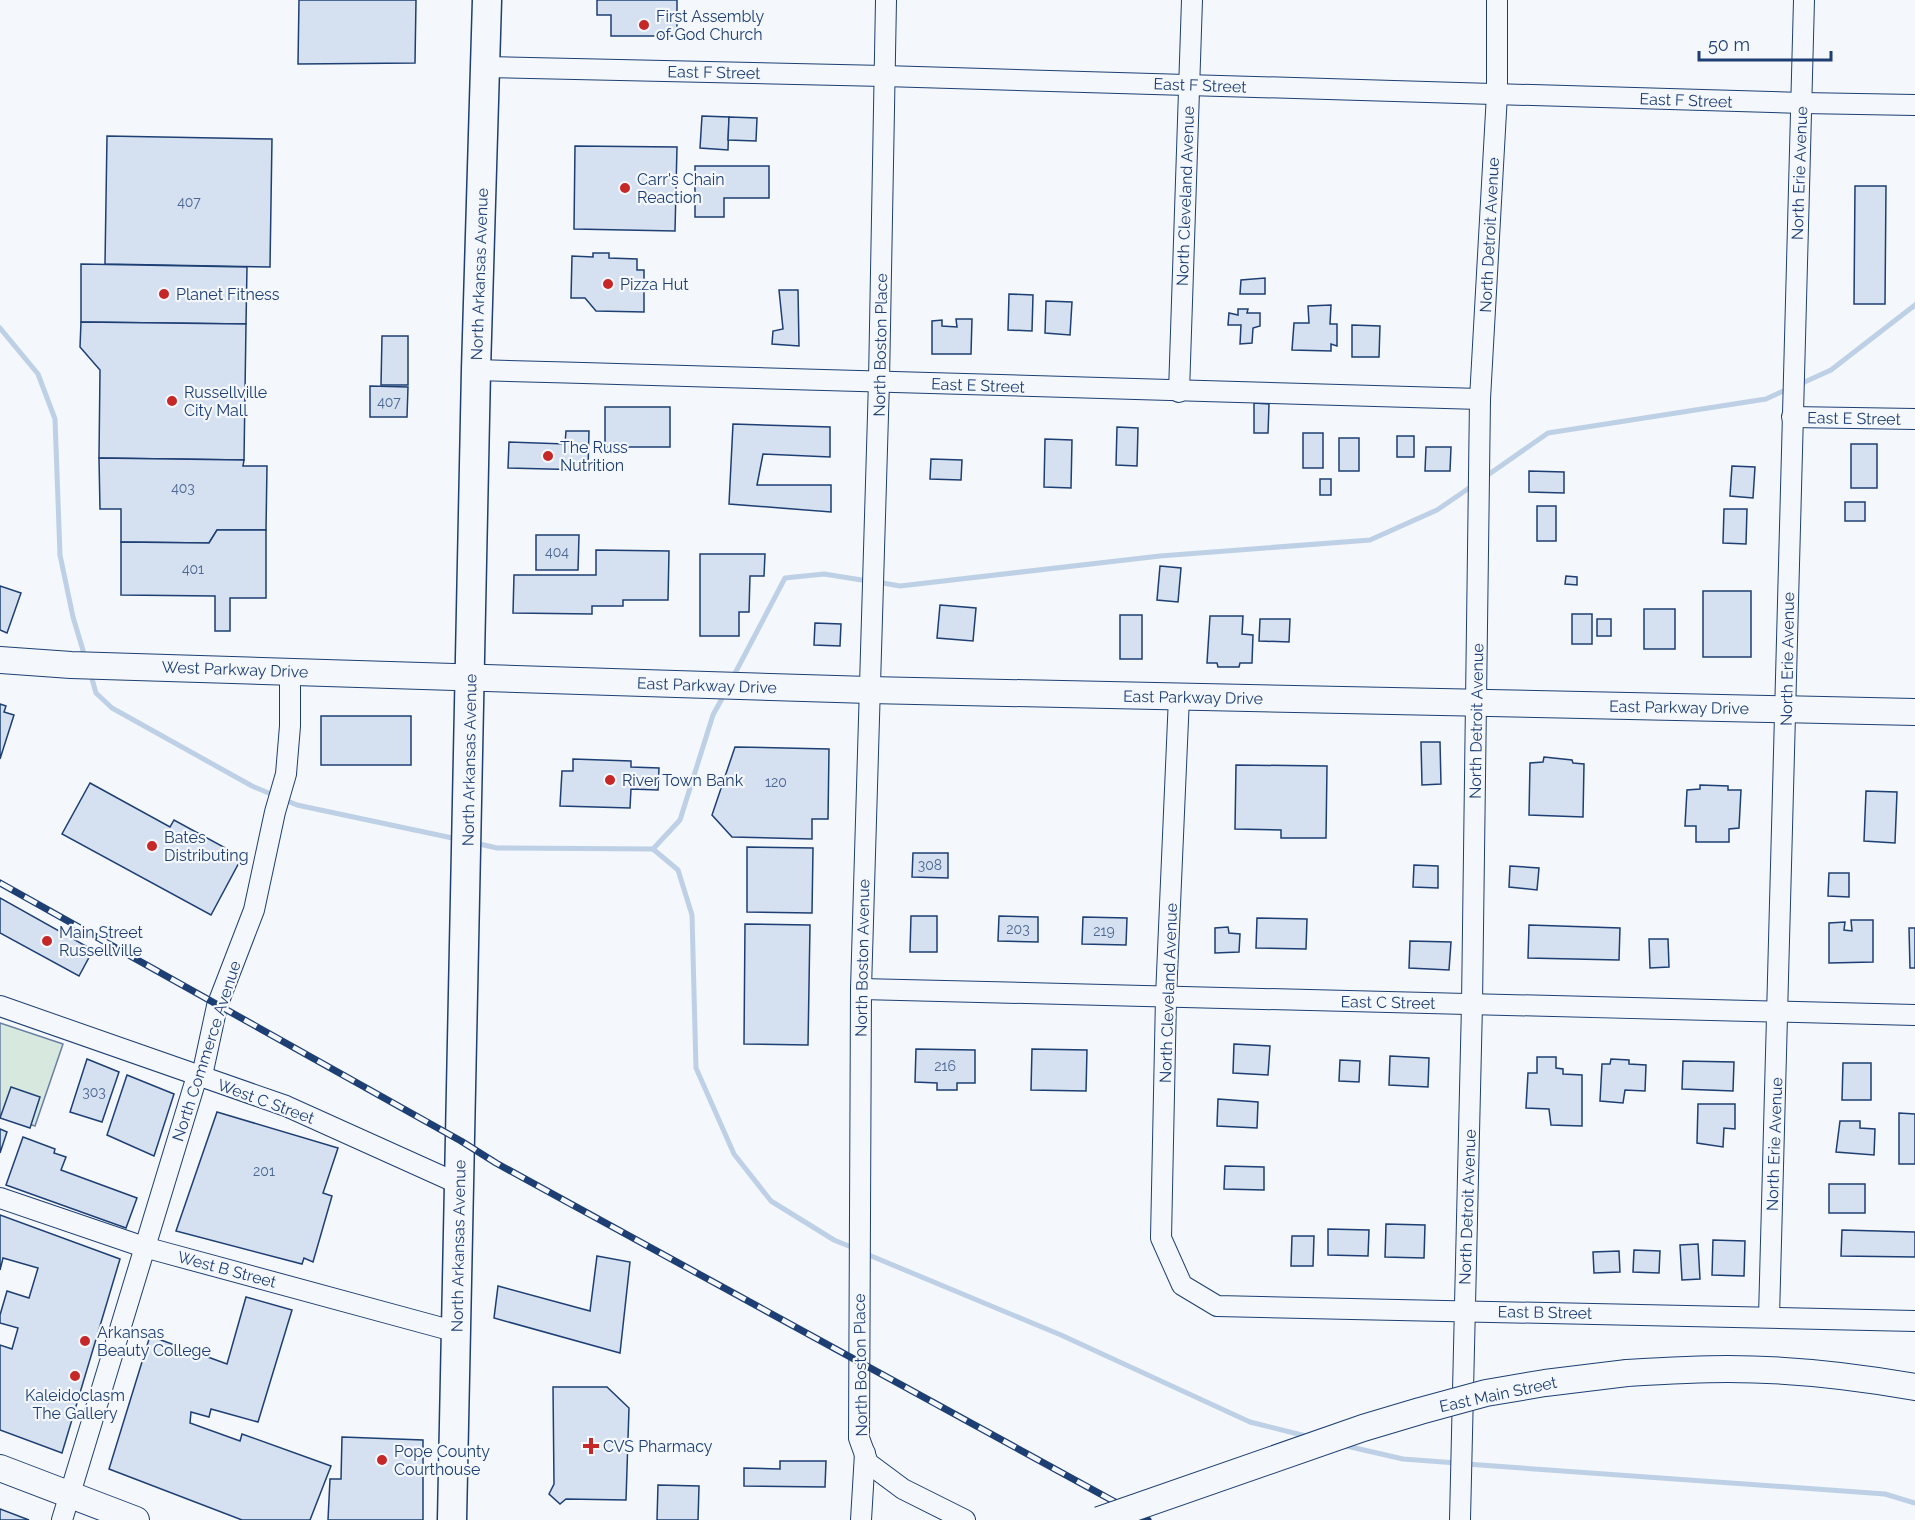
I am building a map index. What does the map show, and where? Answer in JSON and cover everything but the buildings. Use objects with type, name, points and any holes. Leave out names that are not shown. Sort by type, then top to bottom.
[{"type":"highway","name":"North Arkansas Avenue","points":[[452,1520],[476,370],[487,0]]},
{"type":"main road","name":"West Parkway Drive","points":[[0,660],[71,665],[471,676]]},
{"type":"main road","name":"East Parkway Drive","points":[[471,676],[870,690],[1915,712]]},
{"type":"main road","name":"East Main Street","points":[[1099,1520],[1352,1432],[1420,1411],[1533,1385],[1628,1373],[1727,1369],[1799,1371],[1915,1387]]},
{"type":"main road","points":[[0,1468],[136,1520]]},
{"type":"street","name":"North Boston Place","points":[[870,690],[879,381],[886,0]]},
{"type":"street","name":"North Cleveland Avenue","points":[[1179,392],[1192,0]]},
{"type":"street","name":"North Detroit Avenue","points":[[1460,1520],[1460,1442],[1472,1004],[1480,399],[1497,94],[1497,0]]},
{"type":"street","name":"North Erie Avenue","points":[[1769,1317],[1804,0]]},
{"type":"street","name":"East F Street","points":[[485,67],[1915,105]]},
{"type":"street","name":"East E Street","points":[[476,370],[1480,399]]},
{"type":"street","name":"East E Street","points":[[1793,411],[1915,419]]},
{"type":"street","name":"North Commerce Avenue","points":[[62,1520],[197,1076],[203,1071],[217,1006],[254,910],[275,812],[286,774],[290,726],[290,671]]},
{"type":"street","name":"North Boston Avenue","points":[[858,1225],[861,989],[870,690]]},
{"type":"street","name":"North Cleveland Avenue","points":[[1179,697],[1166,997],[1161,1238],[1182,1285]]},
{"type":"street","name":"East C Street","points":[[861,989],[1915,1015]]},
{"type":"street","name":"West C Street","points":[[0,1006],[286,1106],[459,1184]]},
{"type":"street","name":"West B Street","points":[[0,1198],[144,1247],[457,1332]]},
{"type":"street","name":"North Boston Place","points":[[858,1225],[861,1364],[859,1438],[868,1463],[903,1489],[965,1520]]},
{"type":"street","name":"East B Street","points":[[1182,1285],[1217,1306],[1915,1321]]},
{"type":"street","points":[[861,1520],[865,1453]]},
{"type":"shaded area","points":[[0,1023],[63,1044],[35,1126],[0,1114]]},
{"type":"waterway","points":[[1798,385],[1831,370],[1915,305]]},
{"type":"waterway","points":[[0,328],[38,374],[55,419],[60,555],[73,617],[85,657]]},
{"type":"waterway","points":[[1485,477],[1548,433],[1766,399],[1790,388]]},
{"type":"waterway","points":[[877,582],[900,586],[1160,556],[1370,540],[1437,510],[1475,484]]},
{"type":"waterway","points":[[732,679],[785,578],[824,574],[868,581]]},
{"type":"waterway","points":[[90,672],[96,693],[112,708],[252,786],[297,805],[457,839]]},
{"type":"waterway","points":[[653,849],[680,820],[713,715],[725,693]]},
{"type":"waterway","points":[[475,843],[497,848],[653,849],[678,870],[692,915],[696,1068],[734,1154],[771,1201],[834,1240],[856,1249]]},
{"type":"waterway","points":[[864,1253],[1061,1335],[1250,1422],[1310,1437]]},
{"type":"waterway","points":[[1342,1445],[1403,1459],[1457,1463]]},
{"type":"waterway","points":[[1466,1464],[1885,1494],[1915,1503]]},
{"type":"railway","points":[[0,883],[461,1141],[496,1163],[1148,1520]]},
{"type":"place","name":"First Assembly of God Church","points":[[644,25]]},
{"type":"place","name":"Carr's Chain Reaction","points":[[625,188]]},
{"type":"place","name":"Pizza Hut","points":[[608,284]]},
{"type":"place","name":"Planet Fitness","points":[[164,294]]},
{"type":"place","name":"Russellville City Mall","points":[[172,401]]},
{"type":"place","name":"The Russ Nutrition","points":[[548,456]]},
{"type":"place","name":"River Town Bank","points":[[610,780]]},
{"type":"place","name":"Bates Distributing","points":[[152,846]]},
{"type":"place","name":"Main Street Russellville","points":[[47,941]]},
{"type":"place","name":"Arkansas Beauty College","points":[[85,1341]]},
{"type":"place","name":"Kaleidoclasm The Gallery","points":[[75,1376]]},
{"type":"place","name":"CVS Pharmacy","points":[[591,1446]]},
{"type":"place","name":"Pope County Courthouse","points":[[382,1460]]}]
